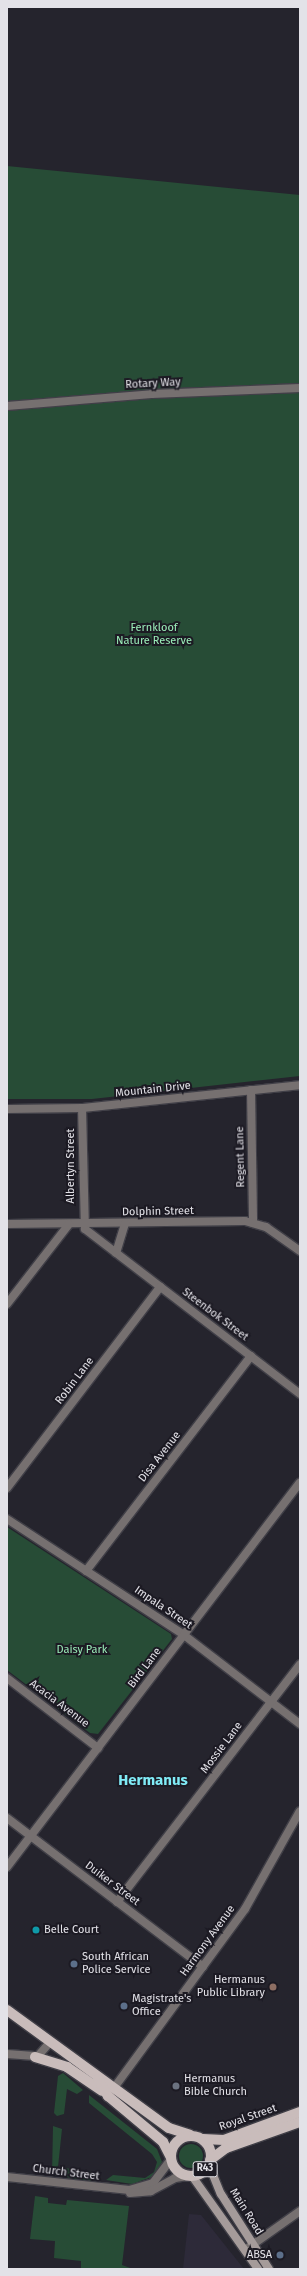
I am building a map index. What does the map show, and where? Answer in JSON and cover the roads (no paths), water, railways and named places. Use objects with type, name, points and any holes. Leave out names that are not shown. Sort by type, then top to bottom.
[{"type":"main road","name":"Main Road","points":[[7,2010],[98,2079],[159,2138],[179,2172],[190,2176],[258,2269]]},
{"type":"main road","points":[[34,2057],[67,2067],[111,2092]]},
{"type":"main road","name":"Main Road","points":[[111,2092],[169,2128],[203,2140],[209,2146],[209,2162],[214,2182],[269,2269]]},
{"type":"main road","name":"Royal Street","points":[[203,2140],[224,2140],[300,2112]]},
{"type":"main road","name":"Royal Street","points":[[209,2162],[226,2148],[300,2122]]},
{"type":"main road","points":[[171,2158],[176,2142],[190,2135]]},
{"type":"main road","name":"R43","points":[[190,2176],[202,2172],[209,2162]]},
{"type":"street","name":"Rotary Way","points":[[7,406],[152,394],[300,388]]},
{"type":"street","name":"Mountain Drive","points":[[7,1109],[82,1108],[300,1085]]},
{"type":"street","name":"Regent Lane","points":[[251,1090],[253,1222]]},
{"type":"street","name":"Albertyn Street","points":[[82,1108],[84,1224]]},
{"type":"street","name":"Dolphin Street","points":[[7,1224],[253,1222],[272,1230],[300,1251]]},
{"type":"street","points":[[7,1304],[69,1224]]},
{"type":"street","name":"Steenbok Street","points":[[84,1224],[85,1229],[300,1394]]},
{"type":"street","points":[[116,1253],[124,1224]]},
{"type":"street","name":"Robin Lane","points":[[7,1488],[160,1287]]},
{"type":"street","name":"Disa Avenue","points":[[86,1571],[251,1356]]},
{"type":"street","name":"Bird Lane","points":[[7,1867],[300,1483]]},
{"type":"street","name":"Impala Street","points":[[7,1519],[184,1635],[300,1724]]},
{"type":"street","name":"Mossie Lane","points":[[118,1902],[300,1664]]},
{"type":"street","name":"Acacia Avenue","points":[[7,1678],[98,1748]]},
{"type":"street","name":"Harmony Avenue","points":[[111,2092],[245,1909],[300,1811]]},
{"type":"street","name":"Duiker Street","points":[[7,1818],[203,1967]]},
{"type":"street","points":[[7,2054],[34,2057],[46,2051],[50,2042]]},
{"type":"street","name":"Church Street","points":[[122,2190],[153,2183],[171,2158]]},
{"type":"street","name":"Church Street","points":[[7,2177],[144,2193],[174,2178],[190,2176]]},
{"type":"street","points":[[245,2250],[300,2211]]},
{"type":"place","name":"Belle Court","points":[[36,1930]]},
{"type":"place","name":"South African Police Service","points":[[74,1964]]},
{"type":"place","name":"Hermanus Public Library","points":[[273,1987]]},
{"type":"place","name":"Magistrate's Office","points":[[124,2006]]},
{"type":"place","name":"Hermanus Bible Church","points":[[176,2086]]},
{"type":"place","name":"ABSA","points":[[280,2255]]},
{"type":"district","name":"Hermanus","points":[[153,1781]]},
{"type":"park label","name":"Fernkloof Nature Reserve","points":[[154,635]]},
{"type":"park label","name":"Daisy Park","points":[[82,1650]]}]
